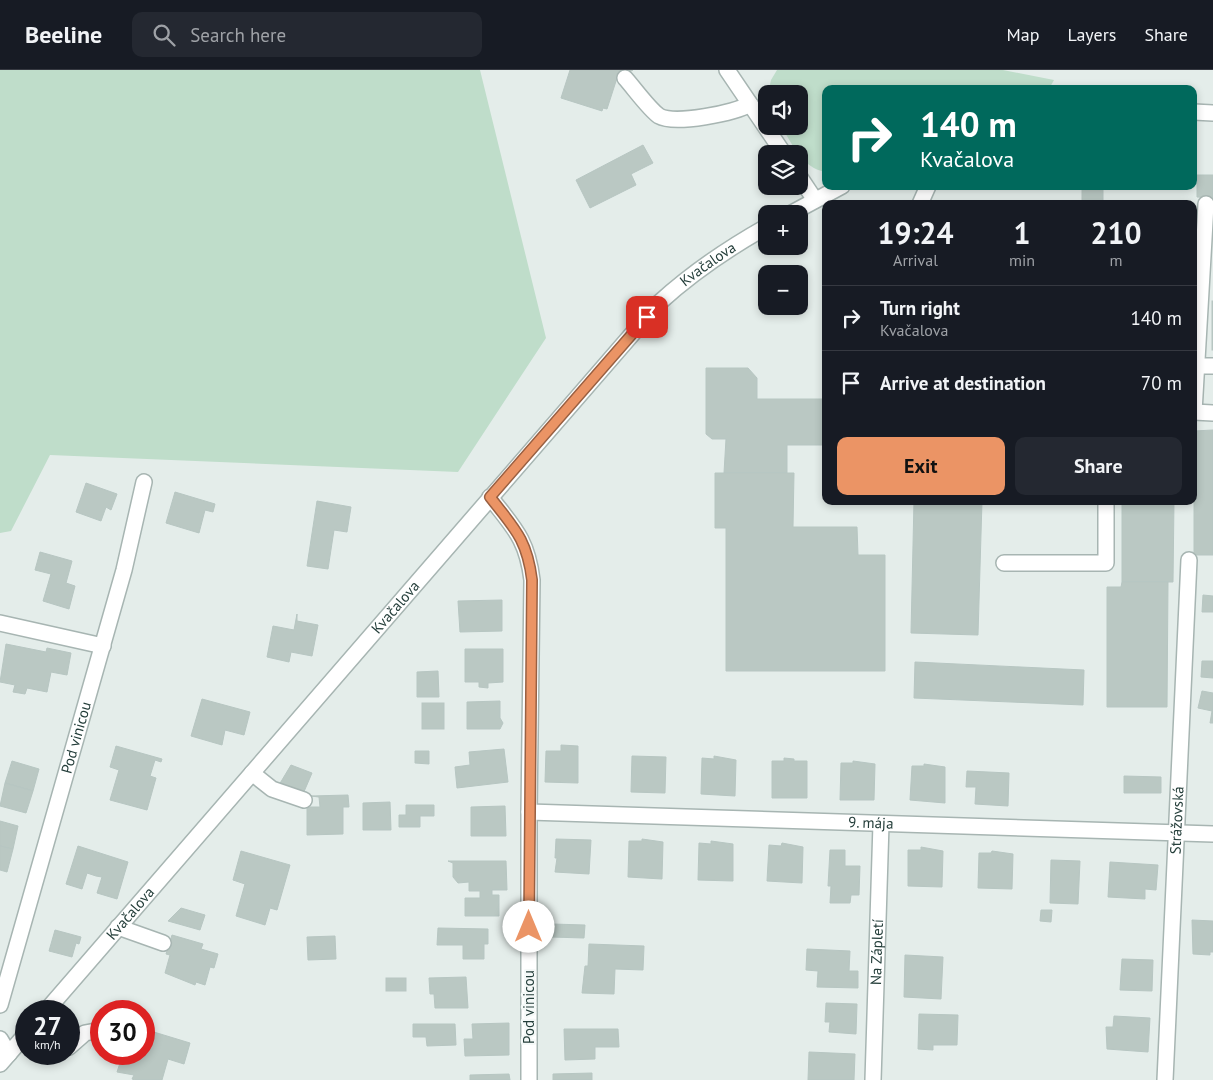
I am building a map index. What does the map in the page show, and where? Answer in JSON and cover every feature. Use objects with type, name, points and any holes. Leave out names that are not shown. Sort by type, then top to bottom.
[{"type":"street","points":[[727,70],[778,145]]},
{"type":"street","points":[[625,78],[659,116],[672,120],[738,110],[750,104]]},
{"type":"street","points":[[1197,112],[1213,113]]},
{"type":"street","points":[[808,190],[815,200]]},
{"type":"street","points":[[806,205],[834,190]]},
{"type":"street","points":[[1206,204],[1197,366],[1213,366]]},
{"type":"street","name":"Kvačalova","points":[[56,1000],[660,302],[684,280],[723,251],[758,231]]},
{"type":"street","points":[[1197,412],[1213,413]]},
{"type":"street","name":"Pod vinicou","points":[[1,997],[124,570],[144,482]]},
{"type":"street","name":"Pod vinicou","points":[[490,497],[520,536],[527,549],[532,580],[529,812],[529,1080]]},
{"type":"street","points":[[1004,563],[1106,563],[1106,505]]},
{"type":"street","name":"Strážovská","points":[[1166,1080],[1190,560]]},
{"type":"street","points":[[0,623],[102,646]]},
{"type":"street","points":[[252,773],[272,789],[304,800]]},
{"type":"street","name":"9. mája","points":[[529,812],[1213,834]]},
{"type":"street","name":"Na Zápletí","points":[[873,1080],[881,824]]},
{"type":"street","points":[[118,928],[163,942]]},
{"type":"street","points":[[0,1039],[4,1059]]},
{"type":"street","points":[[4,1059],[15,1046]]},
{"type":"green space","points":[[0,70],[480,70],[546,338],[458,472],[50,455],[11,531],[0,533]]},
{"type":"green space","points":[[777,70],[1003,70],[1054,80],[1051,85],[822,85],[822,171],[808,164],[808,145],[792,145],[786,135],[808,135],[808,85],[770,85]]},
{"type":"building","points":[[570,70],[633,70],[617,78],[607,109],[603,108],[602,111],[561,98]]},
{"type":"building","points":[[643,145],[653,163],[631,174],[636,185],[590,208],[576,180]]},
{"type":"building","points":[[1197,175],[1213,175],[1213,198],[1197,197]]},
{"type":"building","points":[[1082,190],[1103,190],[1103,200],[1082,200]]},
{"type":"building","points":[[1213,301],[1213,350],[1212,350]]},
{"type":"building","points":[[706,368],[748,368],[757,378],[757,399],[822,399],[822,445],[787,445],[787,473],[724,473],[726,439],[712,439],[706,434]]},
{"type":"building","points":[[1213,430],[1213,555],[1194,555],[1194,505],[1197,505],[1197,431]]},
{"type":"building","points":[[715,473],[794,473],[793,527],[857,527],[858,555],[885,555],[885,671],[726,671],[726,528],[715,528]]},
{"type":"building","points":[[86,483],[117,494],[111,510],[106,507],[101,521],[76,512]]},
{"type":"building","points":[[175,492],[215,504],[213,512],[205,510],[199,533],[166,523]]},
{"type":"building","points":[[317,501],[351,507],[347,532],[334,530],[328,569],[307,566]]},
{"type":"building","points":[[914,505],[982,505],[978,635],[911,633]]},
{"type":"building","points":[[1122,505],[1174,505],[1173,582],[1122,582]]},
{"type":"building","points":[[40,552],[72,561],[66,583],[75,586],[69,609],[43,601],[51,574],[35,570]]},
{"type":"building","points":[[1122,582],[1168,582],[1167,707],[1107,707],[1107,587],[1121,587]]},
{"type":"building","points":[[1203,595],[1213,596],[1213,612],[1202,612]]},
{"type":"building","points":[[502,600],[502,631],[460,632],[458,601]]},
{"type":"building","points":[[297,614],[297,621],[318,625],[312,656],[291,652],[289,662],[267,657],[273,626],[294,630]]},
{"type":"building","points":[[6,644],[46,652],[47,648],[71,653],[67,675],[51,672],[47,692],[27,688],[25,694],[13,692],[15,685],[0,682]]},
{"type":"building","points":[[465,649],[503,649],[503,682],[488,683],[488,688],[479,687],[479,682],[465,682]]},
{"type":"building","points":[[1202,661],[1213,661],[1213,678],[1201,677]]},
{"type":"building","points":[[915,662],[1084,670],[1083,705],[914,698]]},
{"type":"building","points":[[438,671],[439,697],[417,697],[417,672]]},
{"type":"building","points":[[1202,691],[1213,693],[1213,723],[1210,723],[1212,711],[1198,708]]},
{"type":"building","points":[[202,699],[250,712],[244,735],[225,730],[222,745],[191,736]]},
{"type":"building","points":[[500,701],[500,718],[503,723],[500,729],[467,729],[467,702]]},
{"type":"building","points":[[422,703],[444,703],[444,729],[422,729]]},
{"type":"building","points":[[561,745],[578,746],[578,783],[545,782],[546,751],[561,751]]},
{"type":"building","points":[[116,746],[162,759],[161,762],[155,760],[150,776],[156,778],[147,810],[110,800],[119,770],[110,767]]},
{"type":"building","points":[[504,749],[508,782],[457,788],[455,767],[470,765],[469,752]]},
{"type":"building","points":[[415,751],[429,751],[429,764],[415,763]]},
{"type":"building","points":[[632,756],[666,757],[665,793],[631,792]]},
{"type":"building","points":[[714,756],[736,760],[735,796],[701,794],[702,758],[714,759]]},
{"type":"building","points":[[784,758],[794,759],[794,761],[807,761],[807,798],[772,798],[772,761],[784,761]]},
{"type":"building","points":[[12,761],[39,769],[33,791],[5,783]]},
{"type":"building","points":[[853,761],[875,764],[874,800],[840,800],[841,763],[853,763]]},
{"type":"building","points":[[924,764],[945,767],[945,803],[910,800],[912,766],[924,766]]},
{"type":"building","points":[[291,765],[312,773],[303,794],[279,785]]},
{"type":"building","points":[[967,771],[1009,773],[1008,806],[975,804],[976,787],[966,787]]},
{"type":"building","points":[[1124,776],[1161,777],[1161,793],[1124,793]]},
{"type":"building","points":[[5,783],[33,791],[26,813],[0,806]]},
{"type":"building","points":[[348,795],[349,807],[343,807],[343,834],[307,835],[307,807],[320,807],[319,797],[311,796]]},
{"type":"building","points":[[390,802],[391,830],[363,830],[363,803]]},
{"type":"building","points":[[406,805],[434,805],[434,816],[420,816],[420,827],[399,827],[399,815],[406,815]]},
{"type":"building","points":[[505,806],[506,836],[471,836],[471,807]]},
{"type":"building","points":[[0,821],[18,826],[13,849],[0,846]]},
{"type":"building","points":[[556,839],[591,840],[589,874],[555,872],[557,858],[555,858]]},
{"type":"building","points":[[642,839],[663,842],[662,879],[628,877],[629,841],[642,841]]},
{"type":"building","points":[[711,841],[733,844],[733,881],[698,880],[699,843],[711,844]]},
{"type":"building","points":[[782,843],[803,847],[802,883],[767,881],[769,845],[781,846]]},
{"type":"building","points":[[0,846],[13,849],[7,872],[0,870]]},
{"type":"building","points":[[78,846],[128,862],[117,899],[97,893],[102,877],[87,873],[82,889],[66,884]]},
{"type":"building","points":[[921,847],[943,851],[942,887],[908,886],[908,850],[921,850]]},
{"type":"building","points":[[830,850],[845,850],[845,866],[860,866],[859,895],[851,895],[850,903],[830,903],[831,886],[828,886]]},
{"type":"building","points":[[241,851],[290,865],[277,910],[270,908],[265,925],[236,916],[245,884],[233,880]]},
{"type":"building","points":[[992,851],[1013,854],[1012,889],[978,888],[979,853],[991,853]]},
{"type":"building","points":[[1051,860],[1080,861],[1078,904],[1050,903]]},
{"type":"building","points":[[448,861],[506,861],[507,890],[492,890],[492,895],[499,895],[499,916],[465,916],[465,898],[480,898],[480,891],[469,891],[469,882],[458,883],[453,877],[453,863]]},
{"type":"building","points":[[1110,862],[1158,865],[1156,890],[1145,889],[1145,899],[1108,897]]},
{"type":"building","points":[[181,908],[205,915],[200,930],[168,921]]},
{"type":"building","points":[[1041,910],[1052,910],[1051,922],[1040,921]]},
{"type":"building","points":[[1192,920],[1213,921],[1213,952],[1210,952],[1210,955],[1193,954]]},
{"type":"building","points":[[552,924],[585,925],[584,938],[551,937]]},
{"type":"building","points":[[438,928],[488,929],[488,944],[484,944],[484,959],[463,959],[463,945],[437,945]]},
{"type":"building","points":[[55,930],[81,937],[79,944],[76,943],[72,957],[49,951]]},
{"type":"building","points":[[172,935],[203,944],[201,949],[218,954],[214,968],[210,967],[205,985],[196,982],[195,985],[165,973],[170,955],[166,954]]},
{"type":"building","points":[[335,936],[336,959],[308,960],[307,937]]},
{"type":"building","points":[[589,944],[644,946],[643,970],[615,969],[614,994],[582,993],[585,966],[588,966]]},
{"type":"building","points":[[807,949],[850,951],[849,971],[858,971],[858,988],[817,987],[818,971],[806,970]]},
{"type":"building","points":[[905,955],[943,957],[941,999],[904,997]]},
{"type":"building","points":[[1122,959],[1153,960],[1152,991],[1120,990]]},
{"type":"building","points":[[466,977],[468,1008],[435,1008],[434,994],[430,994],[429,978]]},
{"type":"building","points":[[386,978],[406,978],[406,991],[386,991]]},
{"type":"building","points":[[826,1003],[857,1004],[856,1034],[829,1032],[830,1022],[825,1022]]},
{"type":"building","points":[[919,1014],[958,1015],[957,1045],[933,1045],[933,1050],[918,1049]]},
{"type":"building","points":[[1114,1016],[1150,1018],[1148,1052],[1107,1049],[1106,1027],[1113,1027]]},
{"type":"building","points":[[509,1023],[509,1055],[465,1056],[464,1039],[473,1039],[472,1024]]},
{"type":"building","points":[[413,1024],[455,1024],[456,1045],[427,1046],[426,1037],[413,1037]]},
{"type":"building","points":[[564,1029],[618,1029],[619,1047],[595,1047],[595,1059],[565,1060]]},
{"type":"building","points":[[155,1032],[190,1043],[184,1064],[168,1059],[162,1080],[135,1080],[132,1079],[134,1075],[117,1072],[119,1065],[155,1065]]},
{"type":"building","points":[[809,1052],[855,1054],[854,1080],[808,1080]]},
{"type":"building","points":[[592,1073],[592,1080],[553,1080],[553,1074]]},
{"type":"building","points":[[509,1074],[510,1080],[470,1080],[470,1075]]},
{"type":"route","points":[[529,927],[532,580],[527,549],[514,527],[490,497],[647,317]]}]
